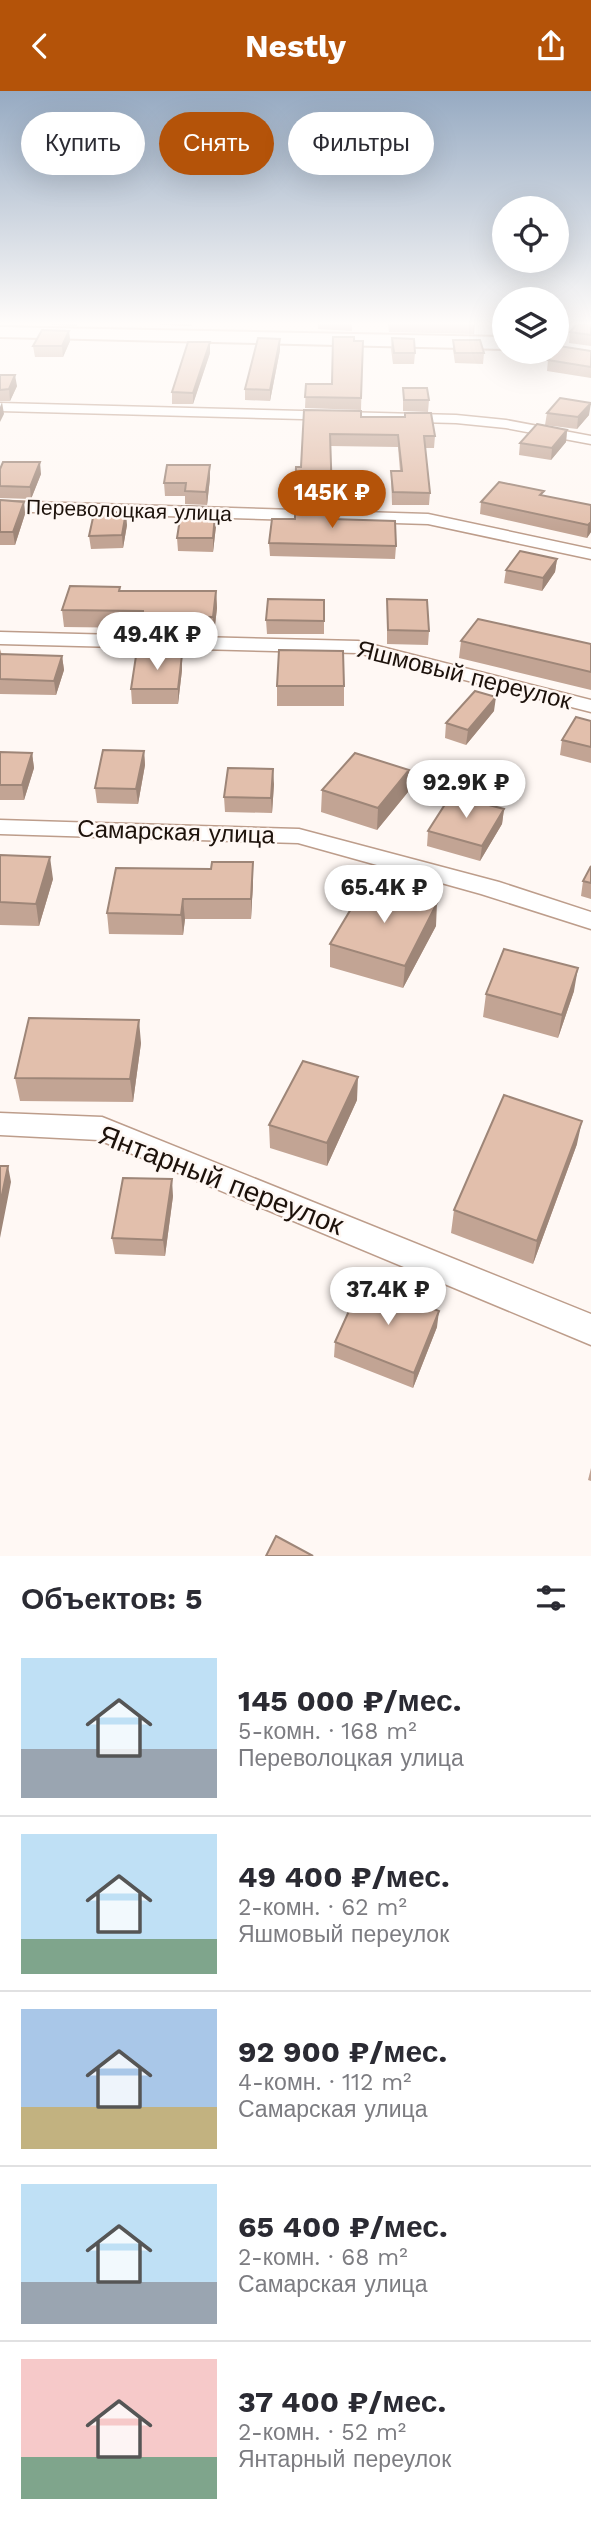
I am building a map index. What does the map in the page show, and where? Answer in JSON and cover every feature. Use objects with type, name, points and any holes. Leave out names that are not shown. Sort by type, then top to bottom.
[{"type":"street","points":[[0,407],[456,419],[506,424],[591,440]]},
{"type":"street","name":"Переволоцкая улица","points":[[0,506],[428,519],[591,554]]},
{"type":"street","name":"Яшмовый переулок","points":[[0,638],[358,647],[591,706]]},
{"type":"street","name":"Самарская улица","points":[[0,827],[299,836],[490,888],[591,921]]},
{"type":"street","name":"Янтарный переулок","points":[[0,1124],[102,1129],[591,1330]]},
{"type":"building","points":[[305,392],[361,392],[361,398],[305,397]]},
{"type":"building","points":[[403,392],[428,392],[429,400],[404,400]]},
{"type":"building","points":[[560,398],[591,403],[578,417],[547,413]]},
{"type":"building","points":[[304,410],[361,411],[361,417],[405,417],[405,413],[431,413],[435,436],[424,436],[430,493],[393,492],[391,471],[402,471],[398,435],[330,434],[332,496],[295,495],[296,467],[301,467]]},
{"type":"building","points":[[537,424],[567,430],[552,448],[520,443]]},
{"type":"building","points":[[3,462],[40,462],[30,487],[0,486],[0,469]]},
{"type":"building","points":[[167,465],[210,465],[206,492],[185,491],[186,483],[164,483]]},
{"type":"building","points":[[499,482],[544,491],[540,495],[591,505],[591,522],[588,525],[481,502]]},
{"type":"building","points":[[0,500],[24,502],[13,532],[0,532]]},
{"type":"building","points":[[182,506],[204,507],[203,514],[215,514],[213,538],[177,538]]},
{"type":"building","points":[[295,510],[332,511],[332,519],[395,521],[396,546],[269,543],[272,519],[295,519]]},
{"type":"building","points":[[126,512],[122,535],[89,536],[94,513]]},
{"type":"building","points":[[520,551],[557,559],[543,578],[506,570]]},
{"type":"building","points":[[70,586],[120,587],[119,591],[216,591],[213,617],[143,616],[143,611],[62,610]]},
{"type":"building","points":[[268,599],[324,600],[324,621],[266,620]]},
{"type":"building","points":[[387,599],[427,600],[429,631],[388,630]]},
{"type":"building","points":[[478,619],[591,644],[591,672],[461,641]]},
{"type":"building","points":[[279,650],[343,651],[344,686],[277,686]]},
{"type":"building","points":[[0,654],[62,656],[54,681],[0,679]]},
{"type":"building","points":[[182,655],[178,689],[131,689],[136,656]]},
{"type":"building","points":[[475,691],[496,697],[468,730],[446,723]]},
{"type":"building","points":[[576,717],[591,721],[591,747],[562,740]]},
{"type":"building","points":[[103,750],[144,751],[136,789],[95,788]]},
{"type":"building","points":[[0,752],[32,753],[22,785],[0,785]]},
{"type":"building","points":[[355,753],[409,770],[378,808],[322,790]]},
{"type":"building","points":[[228,768],[273,769],[271,798],[224,797]]},
{"type":"building","points":[[451,795],[504,809],[482,846],[428,831]]},
{"type":"building","points":[[0,855],[50,857],[36,904],[0,902]]},
{"type":"building","points":[[212,862],[253,862],[251,899],[183,899],[181,915],[107,913],[116,868],[211,869]]},
{"type":"building","points":[[591,866],[591,883],[583,881]]},
{"type":"building","points":[[366,884],[437,903],[405,966],[330,944]]},
{"type":"building","points":[[504,949],[578,968],[562,1015],[486,994]]},
{"type":"building","points":[[29,1018],[139,1020],[130,1079],[15,1078]]},
{"type":"building","points":[[303,1061],[358,1077],[327,1143],[269,1125]]},
{"type":"building","points":[[504,1095],[582,1121],[537,1241],[454,1210]]},
{"type":"building","points":[[0,1166],[8,1166],[0,1204]]},
{"type":"building","points":[[123,1178],[172,1179],[163,1240],[112,1238]]},
{"type":"building","points":[[362,1282],[439,1311],[414,1373],[335,1342]]},
{"type":"building","points":[[276,1536],[313,1556],[266,1556]]}]
